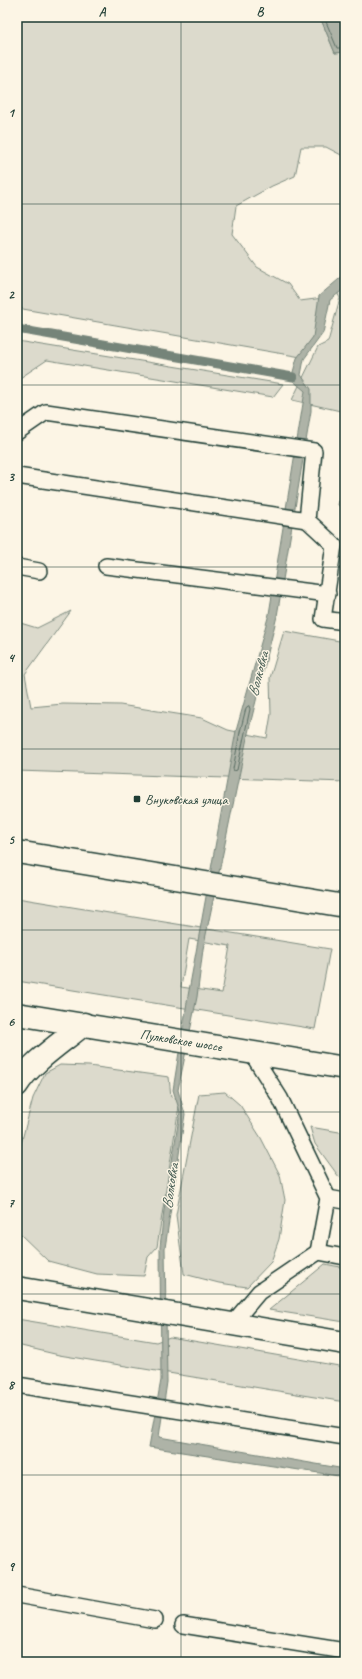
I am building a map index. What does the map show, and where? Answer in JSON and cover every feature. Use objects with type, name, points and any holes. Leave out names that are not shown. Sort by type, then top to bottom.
[{"type":"main road","points":[[17,852],[345,906]]},
{"type":"main road","name":"Пулковское шоссе","points":[[17,1014],[345,1068]]},
{"type":"main road","points":[[17,1085],[23,1075],[38,1061],[84,1024]]},
{"type":"main road","points":[[17,1288],[345,1343]]},
{"type":"lane","points":[[17,432],[46,412],[314,451],[307,520]]},
{"type":"lane","points":[[17,476],[307,520],[334,545],[328,594],[323,619],[345,622]]},
{"type":"lane","points":[[106,566],[328,594]]},
{"type":"lane","points":[[17,567],[39,571]]},
{"type":"lane","points":[[251,1052],[280,1098],[328,1198],[318,1252]]},
{"type":"lane","points":[[328,1198],[345,1201]]},
{"type":"lane","points":[[232,1324],[259,1292],[318,1252],[345,1257]]},
{"type":"lane","points":[[17,1385],[345,1437]]},
{"type":"lane","points":[[17,1595],[155,1620]]},
{"type":"lane","points":[[183,1625],[345,1651]]},
{"type":"shaded area","points":[[17,17],[320,17],[335,53],[345,52],[345,157],[326,147],[301,147],[295,176],[272,186],[236,206],[232,234],[257,267],[288,284],[300,301],[323,298],[317,337],[301,357],[17,308]]},
{"type":"shaded area","points":[[345,281],[345,412],[292,400],[318,347],[328,342],[340,298],[335,289]]},
{"type":"shaded area","points":[[17,341],[283,384],[273,397],[47,360],[17,380]]},
{"type":"shaded area","points":[[345,464],[345,511],[338,505]]},
{"type":"shaded area","points":[[71,611],[25,674],[31,707],[63,704],[120,705],[202,718],[228,730],[267,738],[271,714],[270,678],[284,631],[345,642],[345,782],[17,771],[17,622],[37,628]]},
{"type":"shaded area","points":[[17,898],[330,949],[315,1029],[17,981]],"holes":[[[189,939],[230,946],[222,993],[181,987]]]},
{"type":"shaded area","points":[[60,1065],[89,1066],[169,1077],[171,1097],[180,1100],[157,1247],[148,1257],[144,1276],[97,1274],[48,1261],[19,1233],[17,1224],[17,1159],[33,1098],[45,1073]]},
{"type":"shaded area","points":[[225,1092],[240,1105],[261,1138],[280,1175],[285,1200],[279,1239],[271,1262],[247,1287],[219,1283],[184,1274],[176,1215],[199,1094]]},
{"type":"shaded area","points":[[310,1127],[345,1133],[345,1183],[315,1144]]},
{"type":"shaded area","points":[[325,1264],[345,1268],[345,1322],[269,1310]]},
{"type":"shaded area","points":[[17,1319],[156,1342],[170,1337],[345,1367],[345,1402],[59,1355],[17,1345]]},
{"type":"water","points":[[320,17],[345,17],[345,52],[335,53]]},
{"type":"water","name":"Волковка","points":[[345,274],[345,288],[330,300],[323,333],[304,359],[301,375],[311,389],[311,411],[277,616],[248,733],[203,949],[197,997],[178,1090],[185,1114],[165,1248],[167,1382],[159,1437],[345,1469],[345,1477],[149,1447],[161,1380],[160,1247],[164,1210],[180,1112],[173,1090],[188,996],[236,731],[269,614],[305,391],[291,379],[297,358],[313,337],[319,296]]},
{"type":"waterway","points":[[17,329],[293,377]]},
{"type":"place","name":"Внуковская улица","points":[[137,799]]}]
